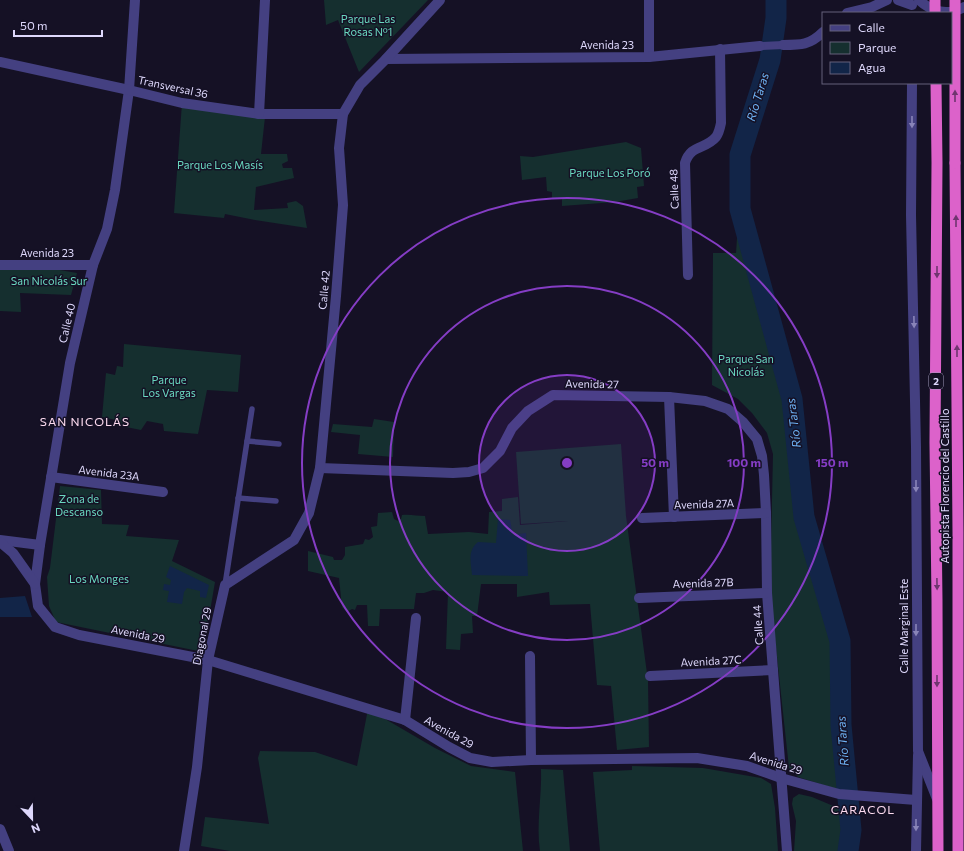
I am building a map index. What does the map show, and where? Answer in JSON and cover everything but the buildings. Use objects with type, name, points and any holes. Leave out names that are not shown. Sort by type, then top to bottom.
[{"type":"highway","points":[[935,0],[935,12]]},
{"type":"highway","name":"Autopista Florencio del Castillo","points":[[955,0],[958,600],[961,807],[958,851]]},
{"type":"highway","name":"Autopista Florencio del Castillo","points":[[936,84],[937,163],[935,443],[938,851]]},
{"type":"highway","points":[[958,600],[964,581]]},
{"type":"street","name":"Calle 40","points":[[38,606],[35,584],[40,545],[70,363],[94,266],[107,229],[116,190],[129,90],[135,0]]},
{"type":"street","points":[[259,114],[265,0]]},
{"type":"street","points":[[343,114],[360,85],[440,0]]},
{"type":"street","points":[[649,0],[649,57]]},
{"type":"street","points":[[851,12],[872,7],[887,0]]},
{"type":"street","points":[[898,0],[914,5],[925,6],[936,11],[947,12],[964,7]]},
{"type":"street","name":"Avenida 23","points":[[386,59],[649,57],[720,49],[798,45],[809,43],[822,33]]},
{"type":"street","name":"Calle 48","points":[[688,275],[685,163],[687,155],[715,138],[719,133],[722,122],[720,49]]},
{"type":"street","name":"Transversal 36","points":[[0,62],[182,103],[259,114],[343,114]]},
{"type":"street","name":"Calle Marginal Este","points":[[912,84],[911,215],[916,447],[918,751],[938,801]]},
{"type":"street","name":"Calle 42","points":[[320,468],[343,205],[339,148],[343,114]]},
{"type":"street","name":"Avenida 23","points":[[0,265],[94,266]]},
{"type":"street","name":"Avenida 27","points":[[320,468],[453,473],[469,472],[483,468],[500,452],[512,428],[528,411],[553,395],[669,398],[705,401],[728,409]]},
{"type":"street","points":[[669,398],[674,517]]},
{"type":"street","name":"Calle 44","points":[[728,409],[743,422],[757,439],[762,456],[766,513],[767,592],[787,851]]},
{"type":"street","points":[[225,585],[294,540],[309,513],[320,468]]},
{"type":"street","name":"Avenida 23A","points":[[51,477],[164,492]]},
{"type":"street","name":"Avenida 27A","points":[[642,518],[766,513]]},
{"type":"street","points":[[0,541],[40,545]]},
{"type":"street","points":[[0,541],[12,553],[35,584]]},
{"type":"street","name":"Diagonal 29","points":[[184,851],[197,767],[208,660],[225,585]]},
{"type":"street","name":"Avenida 27B","points":[[639,598],[767,592]]},
{"type":"street","name":"Avenida 29","points":[[38,606],[55,627],[79,634],[208,660],[406,720],[449,747],[470,758],[492,762],[531,760],[697,758],[747,766],[781,778],[839,794],[916,800]]},
{"type":"street","points":[[406,720],[416,618]]},
{"type":"street","points":[[530,656],[531,760]]},
{"type":"street","name":"Avenida 27C","points":[[650,676],[773,670]]},
{"type":"street","points":[[916,851],[918,751]]},
{"type":"street","points":[[0,829],[9,851]]},
{"type":"lane","points":[[225,585],[252,409]]},
{"type":"lane","points":[[247,441],[279,444]]},
{"type":"lane","points":[[238,498],[276,501]]},
{"type":"green space","name":"Parque Las Rosas Nº1","points":[[324,0],[428,0],[359,72],[338,20],[326,25]]},
{"type":"green space","name":"Parque Los Masís","points":[[182,103],[265,117],[261,154],[287,154],[288,161],[282,164],[283,168],[292,168],[294,178],[256,187],[254,210],[288,208],[287,203],[296,201],[303,206],[307,228],[225,214],[224,218],[174,213]]},
{"type":"green space","name":"Parque Los Poró","points":[[626,142],[641,148],[644,186],[637,187],[638,198],[615,202],[562,206],[562,198],[552,199],[552,192],[547,191],[546,177],[522,180],[520,156],[533,157]]},
{"type":"green space","name":"Parque San Nicolás","points":[[746,236],[791,399],[802,518],[832,624],[839,642],[839,727],[846,792],[798,777],[789,768],[770,592],[773,454],[767,433],[752,413],[738,399],[712,385],[713,253],[736,253],[737,238]]},
{"type":"green space","name":"San Nicolás Sur","points":[[0,269],[54,269],[77,273],[71,295],[20,293],[21,312],[0,311]]},
{"type":"green space","name":"Parque Los Vargas","points":[[124,344],[241,355],[238,392],[207,390],[198,434],[164,431],[163,424],[147,421],[141,430],[116,425],[116,420],[102,417],[106,373],[115,375],[117,366],[123,367]]},
{"type":"green space","points":[[374,419],[394,422],[393,457],[358,454],[360,435],[331,432],[333,424],[372,427]]},
{"type":"green space","points":[[621,444],[626,516],[648,681],[649,747],[617,750],[611,686],[597,685],[590,604],[550,605],[549,592],[517,597],[517,584],[481,584],[477,616],[472,616],[473,633],[461,634],[460,650],[446,649],[448,592],[433,590],[424,593],[416,593],[414,609],[380,609],[379,626],[368,626],[367,605],[357,605],[355,610],[352,609],[347,612],[342,607],[339,578],[308,571],[308,551],[333,557],[334,560],[342,560],[345,555],[345,547],[363,544],[365,539],[369,540],[373,537],[371,527],[377,526],[378,513],[392,512],[394,519],[398,521],[401,519],[402,515],[425,516],[428,534],[469,532],[488,534],[489,512],[502,511],[502,499],[518,497],[520,525],[568,521],[521,524],[516,452]]},
{"type":"green space","name":"Los Monges","points":[[60,486],[101,490],[102,524],[129,525],[126,536],[179,540],[172,561],[215,582],[203,652],[56,622],[49,606],[47,577],[50,568]]},
{"type":"green space","points":[[368,709],[435,748],[471,766],[515,772],[523,851],[230,851],[201,846],[205,817],[269,824],[258,758],[260,751],[315,752],[357,766]]},
{"type":"green space","points":[[632,766],[703,768],[761,778],[771,784],[775,808],[778,851],[600,851],[593,772],[632,770]]},
{"type":"green space","points":[[541,769],[563,770],[570,851],[540,851],[539,820]]},
{"type":"green space","points":[[799,794],[849,810],[849,841],[847,851],[794,851],[796,821],[792,804],[793,798]]},
{"type":"water","points":[[498,519],[510,520],[513,535],[526,533],[528,576],[472,575],[470,557],[472,549],[478,542],[496,543]]},
{"type":"water","points":[[170,566],[209,585],[206,598],[200,597],[200,591],[187,588],[184,592],[182,604],[167,602],[169,591],[163,590],[164,584],[170,585],[171,580],[166,577]]},
{"type":"water","points":[[25,596],[32,617],[0,617],[0,598]]},
{"type":"waterway","name":"Río Taras","points":[[776,0],[776,18],[770,60],[740,155],[740,209],[792,399],[804,517],[840,641],[841,725],[851,830],[848,851]]},
{"type":"district","name":"SAN NICOLÁS","points":[[85,422]]},
{"type":"district","name":"CARACOL","points":[[863,810]]},
{"type":"park label","name":"Zona de Descanso","points":[[79,505]]}]
